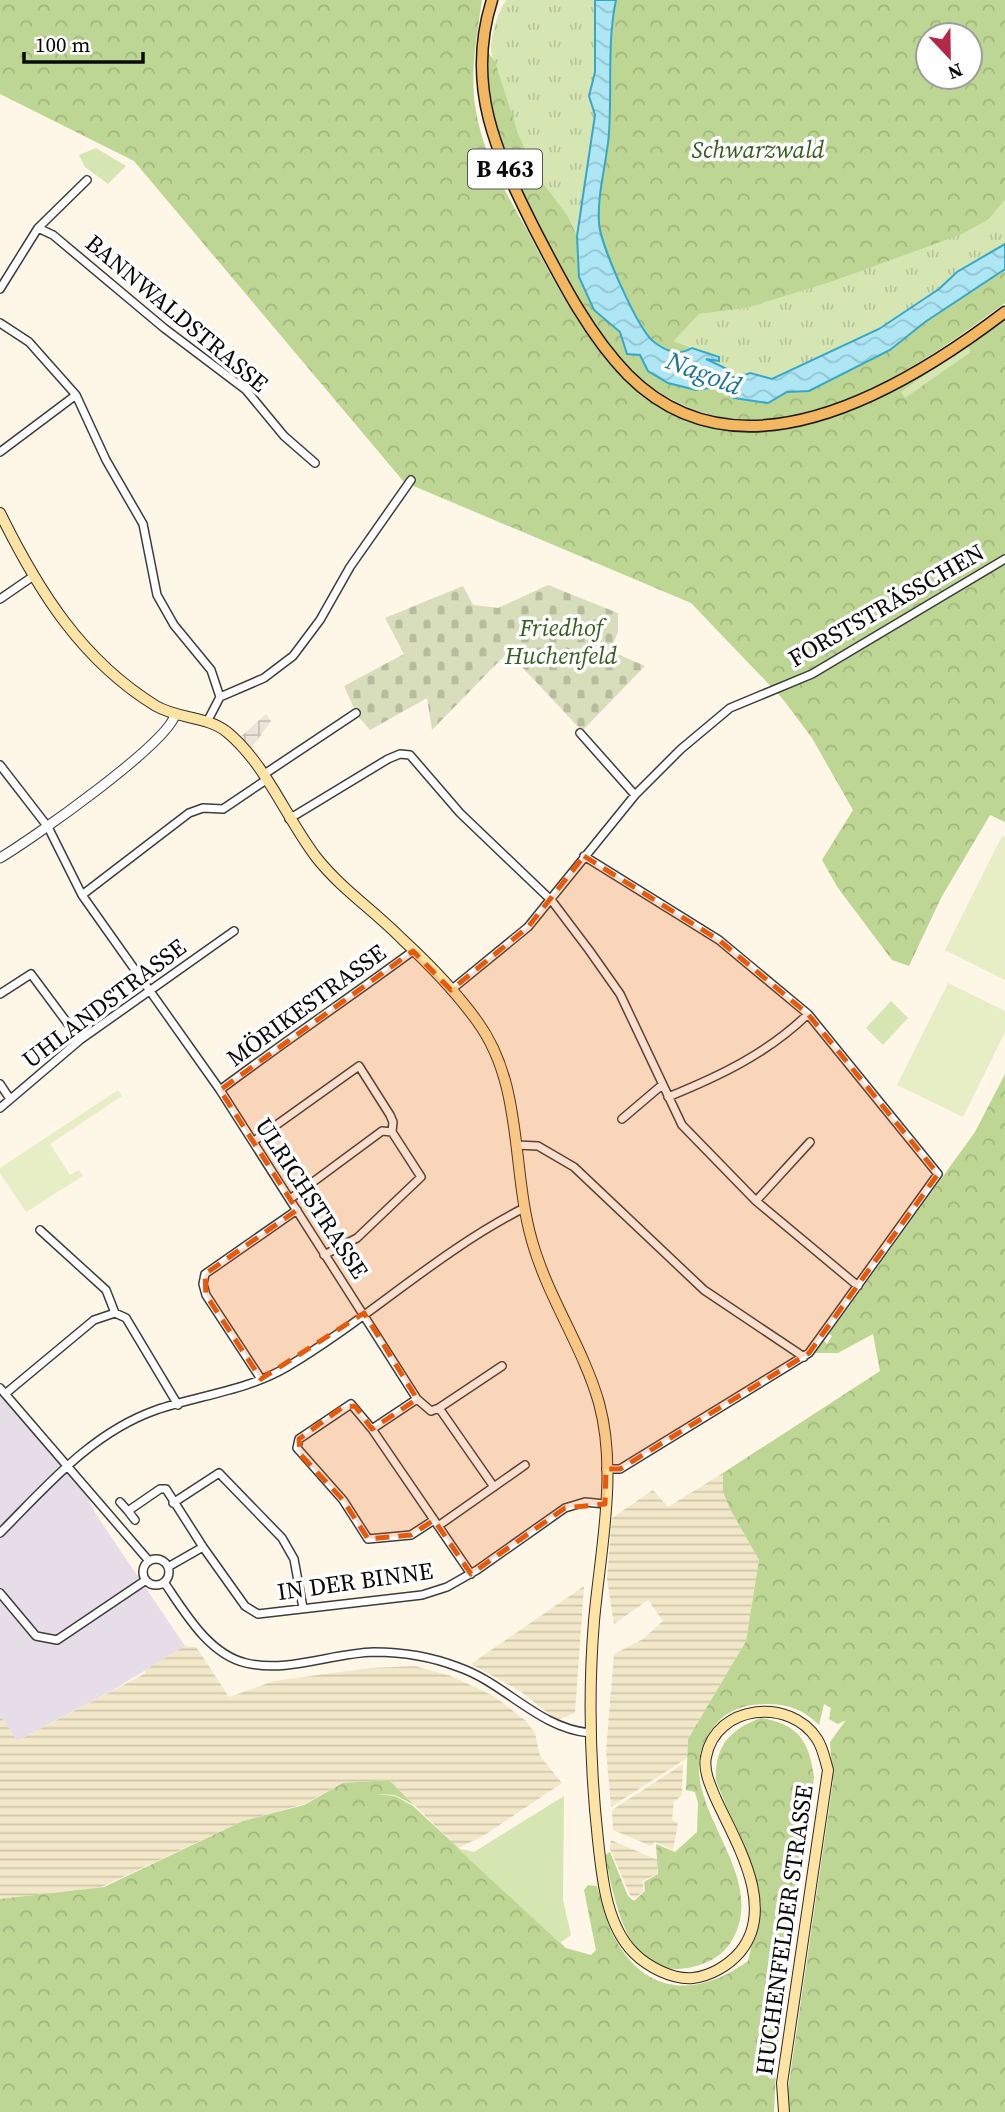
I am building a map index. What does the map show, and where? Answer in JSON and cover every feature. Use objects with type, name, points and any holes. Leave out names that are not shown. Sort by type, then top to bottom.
[{"type":"main road","name":"B 463","points":[[492,0],[483,50],[482,87],[488,124],[499,155],[536,230],[587,321],[628,374],[658,398],[698,417],[728,425],[763,426],[805,420],[859,401],[918,372],[1005,312]]},
{"type":"main road","points":[[0,513],[32,577],[68,631],[151,703],[175,715],[207,722]]},
{"type":"main road","name":"HUCHENFELDER STRASSE","points":[[207,722],[226,731],[264,778],[319,861],[343,887],[413,951],[477,1020],[503,1071],[515,1122],[524,1208],[533,1246],[593,1384],[601,1412],[606,1469],[605,1504],[592,1652],[590,1733],[602,1878],[616,1925],[636,1955],[664,1973],[686,1979],[708,1975],[731,1962],[744,1947],[755,1920],[752,1883],[709,1784],[706,1758],[711,1745],[728,1724],[756,1711],[787,1714],[818,1740],[828,1770],[827,1787],[782,2083],[784,2112]]},
{"type":"street","points":[[0,289],[38,228],[87,180]]},
{"type":"street","name":"BANNWALDSTRASSE","points":[[38,228],[53,235],[164,328],[246,390],[284,436],[315,463]]},
{"type":"street","points":[[0,323],[29,342],[76,396],[106,460],[143,524],[157,595],[174,625],[211,670],[220,697]]},
{"type":"street","points":[[0,452],[76,396]]},
{"type":"street","points":[[207,722],[220,697],[264,678],[293,656],[313,630],[350,567],[411,480]]},
{"type":"street","name":"FORSTSTRÄSSCHEN","points":[[451,990],[528,927],[552,901],[584,856],[635,795],[681,749],[730,708],[812,674],[1005,559]]},
{"type":"street","points":[[0,598],[32,577]]},
{"type":"street","points":[[82,895],[190,813],[203,808],[223,809],[356,713]]},
{"type":"street","points":[[0,858],[48,827],[166,730],[175,715]]},
{"type":"street","points":[[580,733],[635,795]]},
{"type":"street","points":[[289,819],[388,759],[400,754],[410,755],[460,813],[552,901],[620,994],[682,1125],[756,1201],[858,1286]]},
{"type":"street","name":"ULRICHSTRASSE","points":[[0,765],[3,774],[48,827],[82,895],[254,1141],[417,1399]]},
{"type":"street","points":[[584,856],[719,940],[808,1014],[938,1174],[804,1357],[620,1469],[606,1469]]},
{"type":"street","name":"UHLANDSTRASSE","points":[[0,1108],[80,1040],[234,931]]},
{"type":"street","name":"MÖRIKESTRASSE","points":[[220,1090],[305,1026],[338,1007],[413,951]]},
{"type":"street","points":[[0,994],[31,974],[80,1040]]},
{"type":"street","points":[[668,1097],[752,1058],[785,1036],[808,1014]]},
{"type":"street","points":[[254,1141],[359,1066],[390,1115],[393,1122],[392,1132],[421,1177],[357,1238],[324,1255]]},
{"type":"street","points":[[0,1084],[10,1098]]},
{"type":"street","points":[[622,1119],[662,1085]]},
{"type":"street","points":[[290,1199],[382,1130],[392,1132]]},
{"type":"street","points":[[756,1201],[810,1142]]},
{"type":"street","points":[[516,1145],[538,1146],[574,1167],[704,1290],[804,1357]]},
{"type":"street","points":[[0,1533],[67,1466],[106,1433],[157,1410],[219,1395],[286,1367],[524,1208]]},
{"type":"street","points":[[261,1379],[206,1295],[203,1284],[205,1274],[297,1210]]},
{"type":"street","points":[[40,1230],[106,1290],[114,1313]]},
{"type":"street","points":[[149,1561],[3,1391],[94,1320],[114,1313],[126,1318],[178,1405]]},
{"type":"street","points":[[372,1429],[417,1399],[431,1411],[439,1408],[502,1366]]},
{"type":"street","points":[[471,1574],[436,1523],[372,1429],[351,1404],[299,1439],[297,1448],[343,1500],[368,1539],[411,1535],[436,1523],[525,1465]]},
{"type":"street","points":[[439,1408],[494,1487]]},
{"type":"street","points":[[173,1503],[219,1473],[282,1538],[294,1559],[303,1608]]},
{"type":"street","points":[[128,1511],[160,1489],[166,1489],[202,1547],[167,1567],[164,1582],[202,1635],[245,1663],[300,1663],[372,1652],[413,1655],[458,1667],[493,1683],[552,1724],[590,1733]]},
{"type":"street","points":[[120,1502],[135,1520]]},
{"type":"street","name":"IN DER BINNE","points":[[202,1547],[251,1611],[258,1614],[422,1595],[447,1587],[471,1574],[565,1508],[585,1503],[605,1504]]},
{"type":"street","points":[[149,1561],[161,1560],[167,1567]]},
{"type":"street","points":[[149,1561],[143,1572],[146,1580],[152,1585],[164,1582]]},
{"type":"street","points":[[0,1594],[36,1636],[57,1640],[146,1580]]},
{"type":"highlighted area","points":[[584,856],[719,940],[808,1014],[938,1174],[809,1353],[620,1469],[606,1469],[605,1504],[565,1508],[471,1574],[434,1520],[411,1535],[368,1539],[343,1500],[300,1454],[299,1439],[343,1407],[355,1406],[372,1429],[417,1399],[364,1313],[261,1379],[206,1295],[205,1274],[297,1210],[220,1090],[413,951],[451,990],[528,927]]},
{"type":"shaded area","points":[[266,714],[271,721],[247,754],[236,741]]},
{"type":"shaded area","points":[[0,1396],[84,1488],[95,1513],[185,1646],[113,1690],[17,1741],[0,1715]]},
{"type":"shaded area","points":[[723,1473],[723,1492],[730,1509],[759,1560],[746,1641],[688,1739],[687,1758],[611,1807],[606,1750],[614,1654],[643,1639],[663,1621],[648,1600],[614,1624],[607,1578],[612,1518],[653,1490],[668,1507]]},
{"type":"shaded area","points":[[584,1586],[575,1713],[557,1720],[520,1691],[471,1664]]},
{"type":"shaded area","points":[[185,1646],[196,1647],[229,1697],[274,1681],[370,1668],[415,1666],[451,1676],[494,1696],[525,1720],[535,1733],[540,1756],[562,1783],[483,1836],[458,1848],[389,1780],[343,1783],[304,1804],[243,1821],[99,1888],[0,1899],[0,1715],[17,1741],[146,1673],[145,1670]]},
{"type":"shaded area","points":[[683,1764],[682,1795],[674,1802],[672,1820],[678,1823],[673,1850],[655,1842],[651,1846],[613,1830],[612,1810]]},
{"type":"shaded area","points":[[611,1840],[658,1860],[657,1874],[642,1881],[644,1891],[635,1898],[630,1895],[610,1849]]},
{"type":"green space","points":[[0,0],[482,0],[473,79],[475,105],[483,139],[496,171],[548,270],[592,341],[618,372],[648,398],[682,417],[722,428],[768,429],[805,423],[856,402],[1005,316],[1005,822],[990,815],[941,898],[909,966],[892,960],[838,888],[822,860],[853,810],[812,738],[782,698],[691,603],[404,482],[134,161],[0,94]]},
{"type":"green space","points":[[506,0],[595,0],[595,72],[589,96],[595,115],[577,236],[531,163],[496,70],[491,46],[496,22]]},
{"type":"green space","name":"Schwarzwald","points":[[616,0],[1005,0],[1005,200],[989,219],[962,234],[828,283],[747,308],[699,314],[674,341],[692,348],[673,352],[654,342],[638,321],[620,286],[601,234],[599,200],[609,133],[611,49]]},
{"type":"green space","points":[[488,52],[495,62],[518,133],[536,174],[567,215],[577,236],[579,277],[594,310],[620,332],[627,354],[640,355],[648,371],[696,390],[716,387],[734,398],[768,403],[787,392],[809,391],[890,350],[925,322],[1005,269],[1005,303],[917,363],[870,389],[821,409],[771,419],[722,417],[674,400],[627,366],[608,344],[532,219],[500,139],[489,82]]},
{"type":"green space","points":[[96,148],[126,166],[108,184],[85,167],[79,155]]},
{"type":"green space","points":[[1005,200],[1005,244],[1000,249],[957,272],[939,289],[879,329],[800,368],[772,379],[750,373],[737,378],[725,375],[727,369],[705,358],[719,357],[674,341],[699,314],[747,308],[828,283],[989,219]]},
{"type":"green space","points":[[967,345],[971,352],[905,398],[901,392]]},
{"type":"green space","name":"Friedhof Huchenfeld","points":[[548,585],[618,613],[618,632],[610,651],[645,666],[582,731],[508,652],[432,730],[427,698],[370,730],[357,715],[344,686],[404,654],[385,618],[463,586],[473,605],[498,608]]},
{"type":"green space","points":[[1002,836],[1005,837],[1005,980],[945,950]]},
{"type":"green space","points":[[948,983],[1005,1011],[1005,1032],[963,1117],[897,1085]]},
{"type":"green space","points":[[891,1001],[908,1018],[883,1045],[866,1028]]},
{"type":"green space","points":[[1005,1074],[1005,2112],[789,2112],[788,2090],[833,1782],[830,1742],[846,1720],[838,1724],[829,1719],[831,1708],[824,1704],[819,1725],[808,1715],[789,1707],[775,1704],[753,1705],[732,1711],[720,1720],[702,1748],[699,1772],[704,1796],[735,1870],[741,1895],[740,1920],[735,1934],[724,1951],[712,1960],[680,1969],[659,1966],[643,1956],[631,1940],[622,1920],[605,1855],[610,1852],[628,1896],[634,1901],[645,1891],[644,1882],[658,1874],[656,1844],[675,1852],[697,1832],[698,1803],[695,1792],[686,1790],[688,1739],[746,1641],[759,1560],[730,1509],[723,1492],[723,1473],[880,1371],[873,1334],[838,1353],[815,1353],[824,1341],[827,1344],[832,1336],[829,1334],[975,1132]]},
{"type":"green space","points":[[118,1090],[122,1096],[50,1144],[70,1175],[79,1170],[83,1176],[26,1212],[0,1173],[0,1168]]},
{"type":"green space","points":[[761,1718],[784,1725],[800,1736],[809,1753],[814,1777],[777,2048],[774,2112],[0,2112],[0,1899],[104,1887],[243,1821],[304,1805],[343,1783],[389,1780],[414,1805],[395,1795],[374,1794],[395,1796],[413,1806],[566,1948],[591,1955],[596,1950],[584,1890],[588,1885],[597,1886],[614,1937],[627,1957],[641,1971],[674,1985],[692,1985],[729,1973],[748,1961],[761,1906],[755,1874],[716,1781],[716,1769],[726,1741],[750,1722]]},
{"type":"green space","points":[[564,1796],[563,1900],[571,1935],[560,1943],[457,1848],[474,1852]]},
{"type":"water","name":"Nagold","points":[[595,0],[616,0],[611,49],[609,133],[599,200],[599,223],[621,286],[639,321],[654,342],[668,350],[677,352],[692,348],[719,357],[719,361],[706,359],[727,369],[725,375],[737,378],[750,373],[772,379],[879,329],[939,289],[957,272],[1005,244],[1005,269],[925,322],[890,350],[809,391],[787,392],[768,403],[734,398],[716,387],[696,390],[668,383],[648,371],[640,355],[627,354],[620,332],[594,310],[579,277],[577,236],[595,115],[589,96],[595,72]]}]
